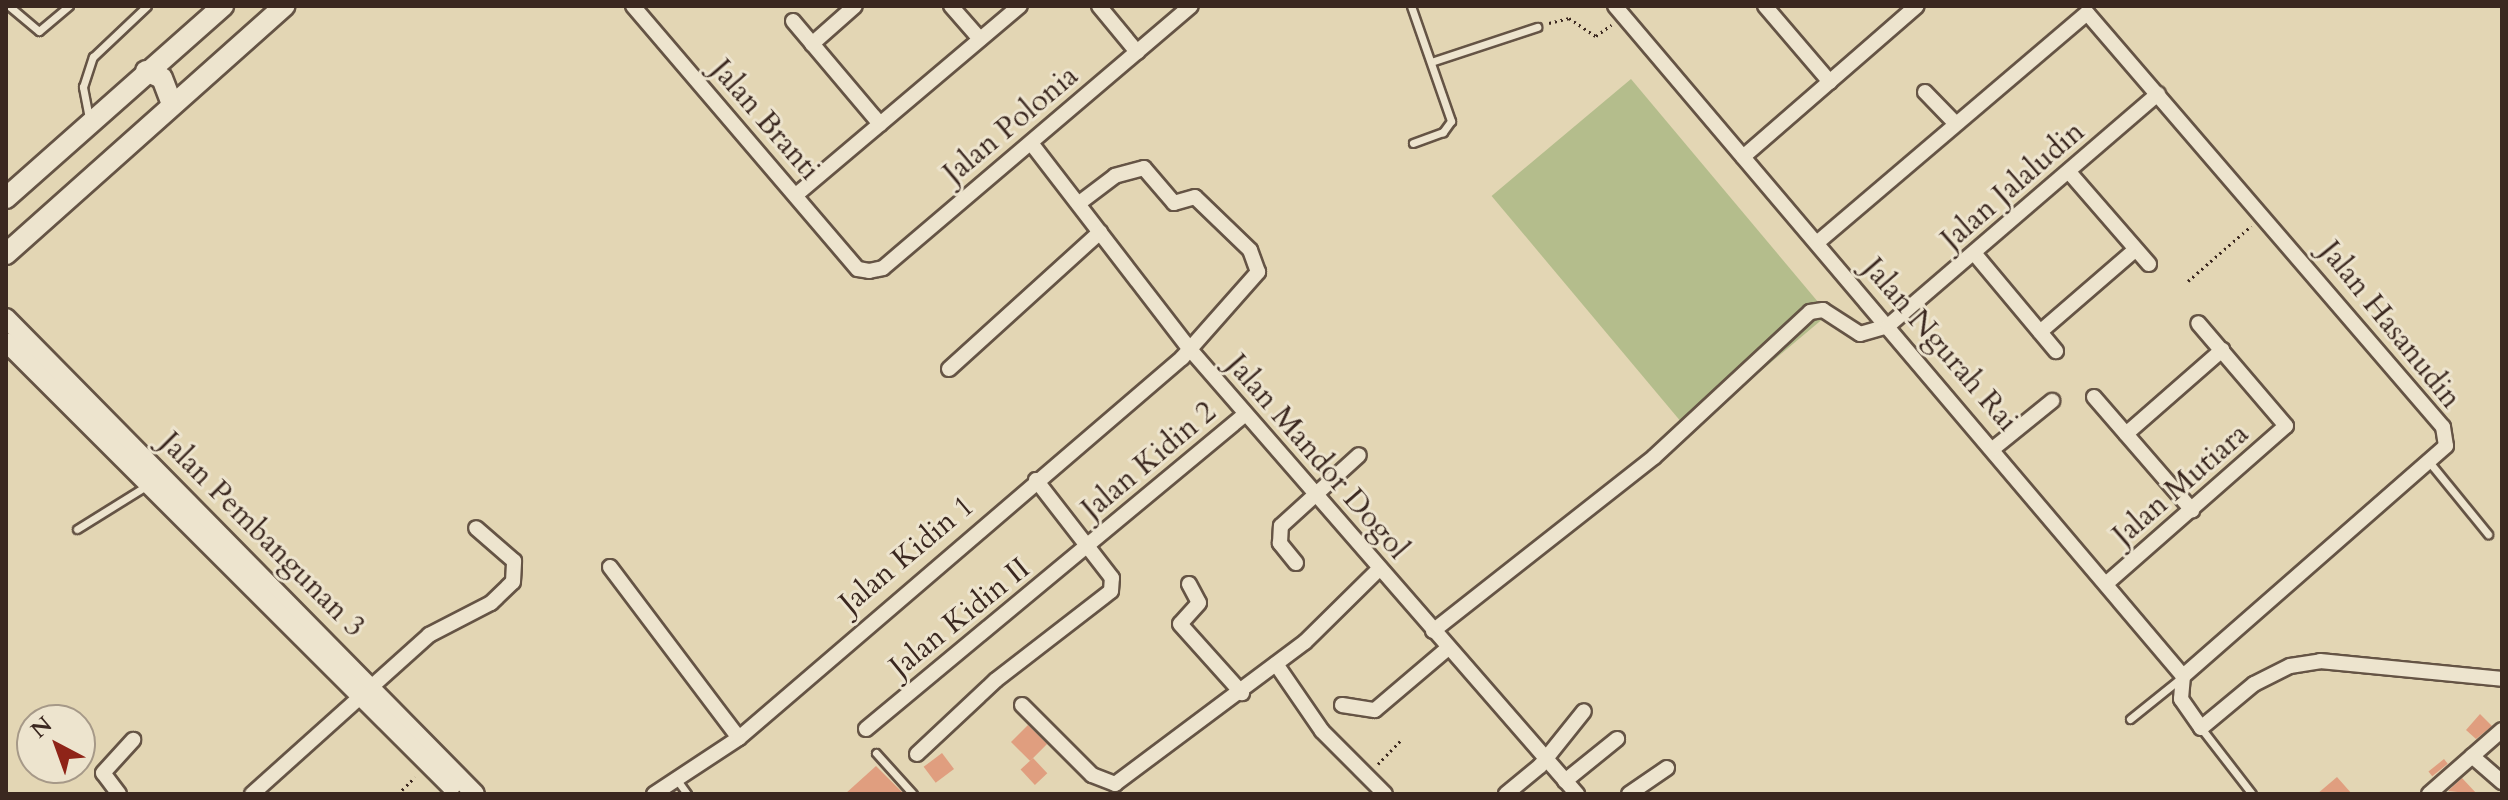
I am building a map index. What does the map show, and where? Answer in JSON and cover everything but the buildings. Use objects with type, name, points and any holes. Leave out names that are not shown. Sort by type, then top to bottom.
[{"type":"main road","points":[[6,198],[223,6]]},
{"type":"main road","points":[[6,254],[284,6]]},
{"type":"main road","points":[[146,71],[162,78],[172,104]]},
{"type":"street","name":"Jalan Branti","points":[[633,6],[858,269]]},
{"type":"street","points":[[812,44],[855,6]]},
{"type":"street","points":[[951,6],[980,39]]},
{"type":"street","points":[[796,195],[1020,6]]},
{"type":"street","points":[[1099,6],[1137,52]]},
{"type":"street","name":"Jalan Polonia","points":[[858,269],[883,268],[1191,6]]},
{"type":"street","points":[[1765,6],[1830,82]]},
{"type":"street","points":[[1743,157],[1917,6]]},
{"type":"street","name":"Jalan Ngurah Rai","points":[[1624,9],[1743,157],[1994,448],[2183,676],[2181,699],[2201,728]]},
{"type":"street","points":[[1818,242],[2086,10]]},
{"type":"street","name":"Jalan Hasanudin","points":[[2086,10],[2264,214],[2443,427],[2446,446],[2183,676]]},
{"type":"street","points":[[793,21],[880,124]]},
{"type":"street","points":[[1925,92],[1955,123]]},
{"type":"street","name":"Jalan Jalaludin","points":[[1888,326],[2158,94]]},
{"type":"street","name":"Jalan Mandor Dogol","points":[[1031,143],[1188,347],[1577,794]]},
{"type":"street","name":"Jalan Kidin 1","points":[[654,794],[739,738],[1188,347],[1245,293],[1258,272],[1250,250],[1195,197],[1174,203],[1144,168],[1115,176],[1078,204]]},
{"type":"street","points":[[2069,172],[2149,264]]},
{"type":"street","points":[[949,369],[1100,232]]},
{"type":"street","points":[[2040,332],[2135,250]]},
{"type":"street","points":[[1974,253],[2056,351]]},
{"type":"street","points":[[1433,631],[1654,457],[1810,312],[1823,310],[1860,334],[1888,326]]},
{"type":"street","name":"Jalan Pembangunan 3","points":[[6,318],[367,691],[458,794]]},
{"type":"street","points":[[2126,434],[2222,350],[2198,323]]},
{"type":"street","name":"Jalan Pembangunan 3","points":[[6,342],[148,485],[475,794]]},
{"type":"street","name":"Jalan Mutiara","points":[[2107,583],[2286,426],[2222,350]]},
{"type":"street","points":[[2094,397],[2192,510]]},
{"type":"street","points":[[1994,448],[2052,401]]},
{"type":"street","name":"Jalan Kidin 2","points":[[1087,547],[1245,414]]},
{"type":"street","points":[[1296,563],[1280,543],[1281,526],[1359,455]]},
{"type":"street","points":[[917,754],[996,680],[1111,591],[1112,578],[1036,480]]},
{"type":"street","points":[[252,794],[429,635],[491,603],[513,582],[514,561],[476,528]]},
{"type":"street","name":"Jalan Kidin II","points":[[866,729],[1087,547]]},
{"type":"street","points":[[610,567],[739,738]]},
{"type":"street","points":[[1022,705],[1092,775],[1115,784],[1242,693],[1379,569]]},
{"type":"street","points":[[1189,584],[1199,603],[1180,624],[1242,693]]},
{"type":"street","points":[[1342,705],[1375,710],[1448,648]]},
{"type":"street","points":[[2201,728],[2254,684],[2290,666],[2320,661],[2502,679]]},
{"type":"street","points":[[1276,664],[1322,731],[1385,794]]},
{"type":"street","points":[[1506,794],[1545,757],[1584,711]]},
{"type":"street","points":[[2429,794],[2502,730]]},
{"type":"street","points":[[1565,781],[1617,739]]},
{"type":"street","points":[[119,794],[103,773],[133,740]]},
{"type":"street","points":[[2472,756],[2502,782]]},
{"type":"street","points":[[1629,794],[1667,768]]},
{"type":"lane","points":[[10,6],[39,31],[69,6]]},
{"type":"lane","points":[[90,121],[83,87],[93,57],[147,6]]},
{"type":"lane","points":[[1411,6],[1451,121],[1443,132],[1413,143]]},
{"type":"lane","points":[[1431,62],[1537,27]]},
{"type":"lane","points":[[2430,463],[2488,534]]},
{"type":"lane","points":[[77,529],[148,485]]},
{"type":"lane","points":[[2130,719],[2183,676]]},
{"type":"lane","points":[[2201,728],[2252,794]]},
{"type":"lane","points":[[876,753],[913,794]]},
{"type":"lane","points":[[677,780],[687,794]]},
{"type":"path","points":[[1537,27],[1566,18],[1599,35],[1610,25]]},
{"type":"path","points":[[2188,281],[2264,214]]},
{"type":"path","points":[[1367,776],[1402,739]]},
{"type":"path","points":[[398,794],[429,763]]},
{"type":"green space","points":[[1631,79],[1828,314],[1689,431],[1492,196]]}]
